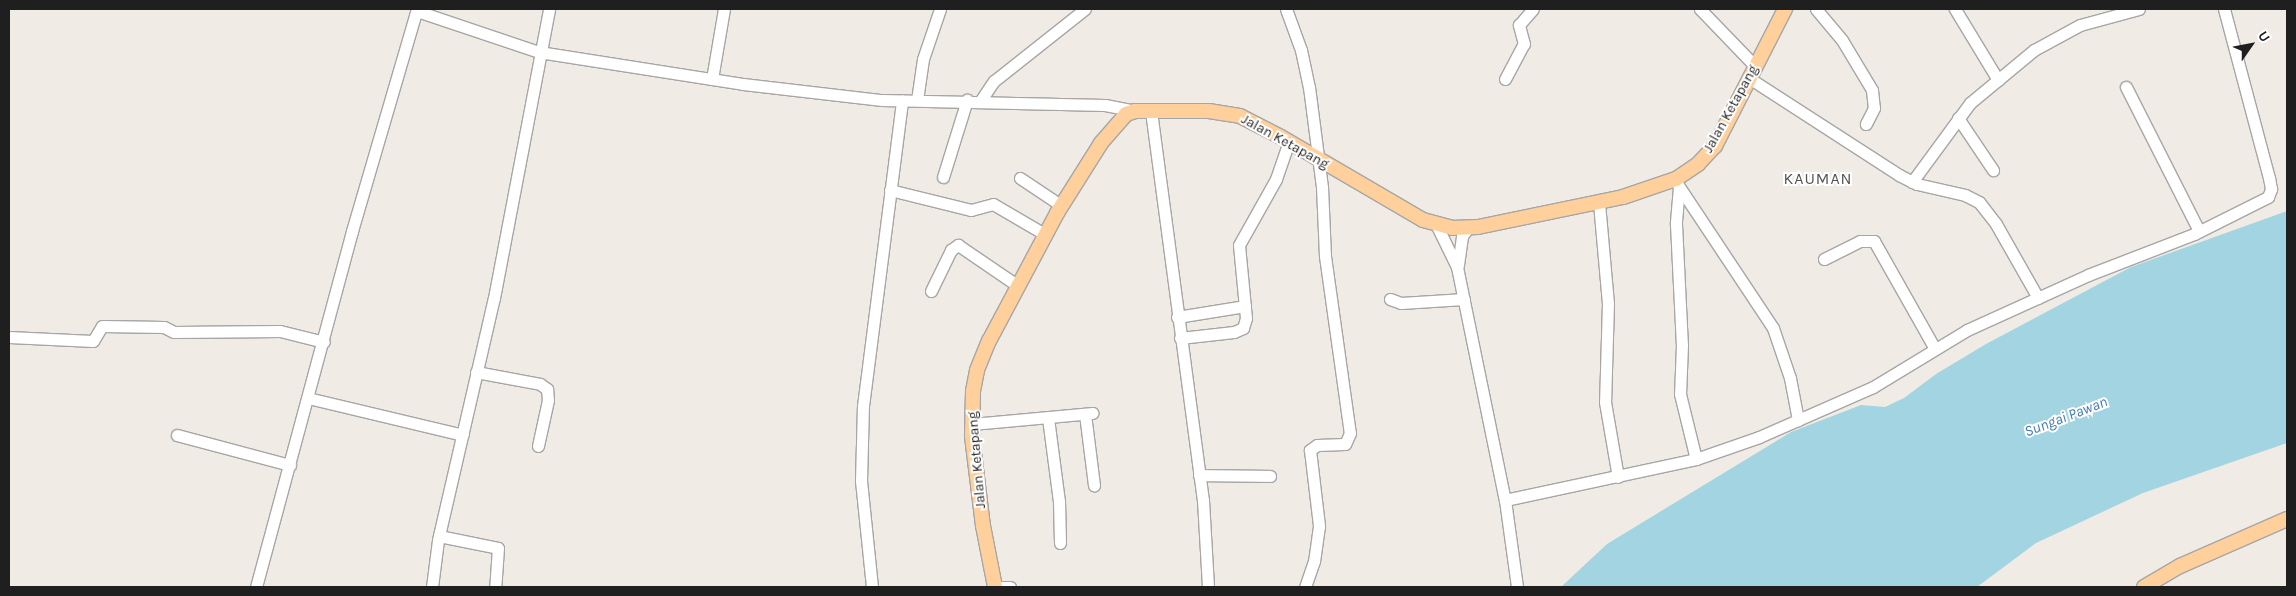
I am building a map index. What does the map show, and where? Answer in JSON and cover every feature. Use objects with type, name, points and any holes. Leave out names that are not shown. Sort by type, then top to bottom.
[{"type":"main road","name":"Jalan Ketapang","points":[[995,587],[983,526],[972,424],[977,370],[1018,286],[1062,206],[1101,143],[1123,117],[1135,111],[1224,112],[1253,122],[1438,226],[1467,228],[1599,203],[1678,183],[1715,146],[1785,9]]},
{"type":"main road","points":[[2144,587],[2180,566],[2287,519]]},
{"type":"street","points":[[432,587],[439,536],[509,222],[539,52],[549,9]]},
{"type":"street","points":[[712,79],[724,9]]},
{"type":"street","points":[[917,100],[923,59],[940,9]]},
{"type":"street","points":[[981,100],[998,77],[1085,9]]},
{"type":"street","points":[[1286,9],[1302,50],[1319,160],[1325,256],[1350,433],[1345,444],[1317,445],[1310,450],[1319,526],[1314,561],[1305,587]]},
{"type":"street","points":[[1505,78],[1524,44],[1518,26],[1533,9]]},
{"type":"street","points":[[1700,9],[1752,72],[1912,182],[1965,195],[1979,202],[1996,224],[2038,298]]},
{"type":"street","points":[[1816,9],[1842,40],[1872,90],[1874,108],[1866,124]]},
{"type":"street","points":[[1955,9],[1998,80]]},
{"type":"street","points":[[1912,182],[1958,118],[1998,80],[2034,50],[2062,33],[2140,9]]},
{"type":"street","points":[[1505,500],[1571,488],[1696,459],[1798,420],[1873,387],[1934,347],[2092,273],[2199,231],[2268,198],[2272,189],[2224,9]]},
{"type":"street","points":[[256,587],[324,342],[352,231],[417,10],[539,52],[737,83],[902,100],[981,100],[1105,105],[1135,111]]},
{"type":"street","points":[[2126,87],[2199,231]]},
{"type":"street","points":[[872,587],[864,518],[861,434],[866,368],[902,100]]},
{"type":"street","points":[[943,177],[967,100]]},
{"type":"street","points":[[1151,111],[1199,475],[1208,587]]},
{"type":"street","points":[[1958,118],[1992,170]]},
{"type":"street","points":[[1180,338],[1238,331],[1244,324],[1245,306],[1239,245],[1276,179],[1289,142]]},
{"type":"street","points":[[1020,178],[1062,206]]},
{"type":"street","points":[[1678,183],[1773,328],[1790,378],[1798,420]]},
{"type":"street","points":[[1678,183],[1676,224],[1682,345],[1680,394],[1696,459]]},
{"type":"street","points":[[890,190],[971,210],[993,204],[1046,235]]},
{"type":"street","points":[[1599,203],[1608,303],[1605,402],[1618,477]]},
{"type":"street","points":[[1438,226],[1457,267],[1505,500],[1517,587]]},
{"type":"street","points":[[1457,267],[1461,241],[1467,228]]},
{"type":"street","points":[[1824,259],[1860,241],[1874,241],[1934,347]]},
{"type":"street","points":[[931,291],[951,250],[958,246],[1018,286]]},
{"type":"street","points":[[1390,300],[1401,303],[1464,300]]},
{"type":"street","points":[[1178,318],[1245,306]]},
{"type":"street","points":[[9,337],[93,342],[102,326],[164,327],[174,332],[280,331],[324,342]]},
{"type":"street","points":[[476,372],[540,384],[547,389],[548,400],[538,446]]},
{"type":"street","points":[[308,398],[463,435]]},
{"type":"street","points":[[972,424],[1089,414],[1094,485]]},
{"type":"street","points":[[1048,418],[1059,501],[1060,543]]},
{"type":"street","points":[[177,435],[290,465]]},
{"type":"street","points":[[1199,475],[1270,476]]},
{"type":"street","points":[[439,536],[498,548],[495,587]]},
{"type":"street","points":[[995,587],[1010,587]]},
{"type":"water","name":"Sungai Pawan","points":[[2287,211],[2287,443],[2143,493],[2036,543],[1977,587],[1561,587],[1607,544],[1791,432],[1861,405],[1885,407],[1904,398],[1936,374],[1986,344],[2131,267]]},
{"type":"district","name":"KAUMAN","points":[[1818,179]]}]
